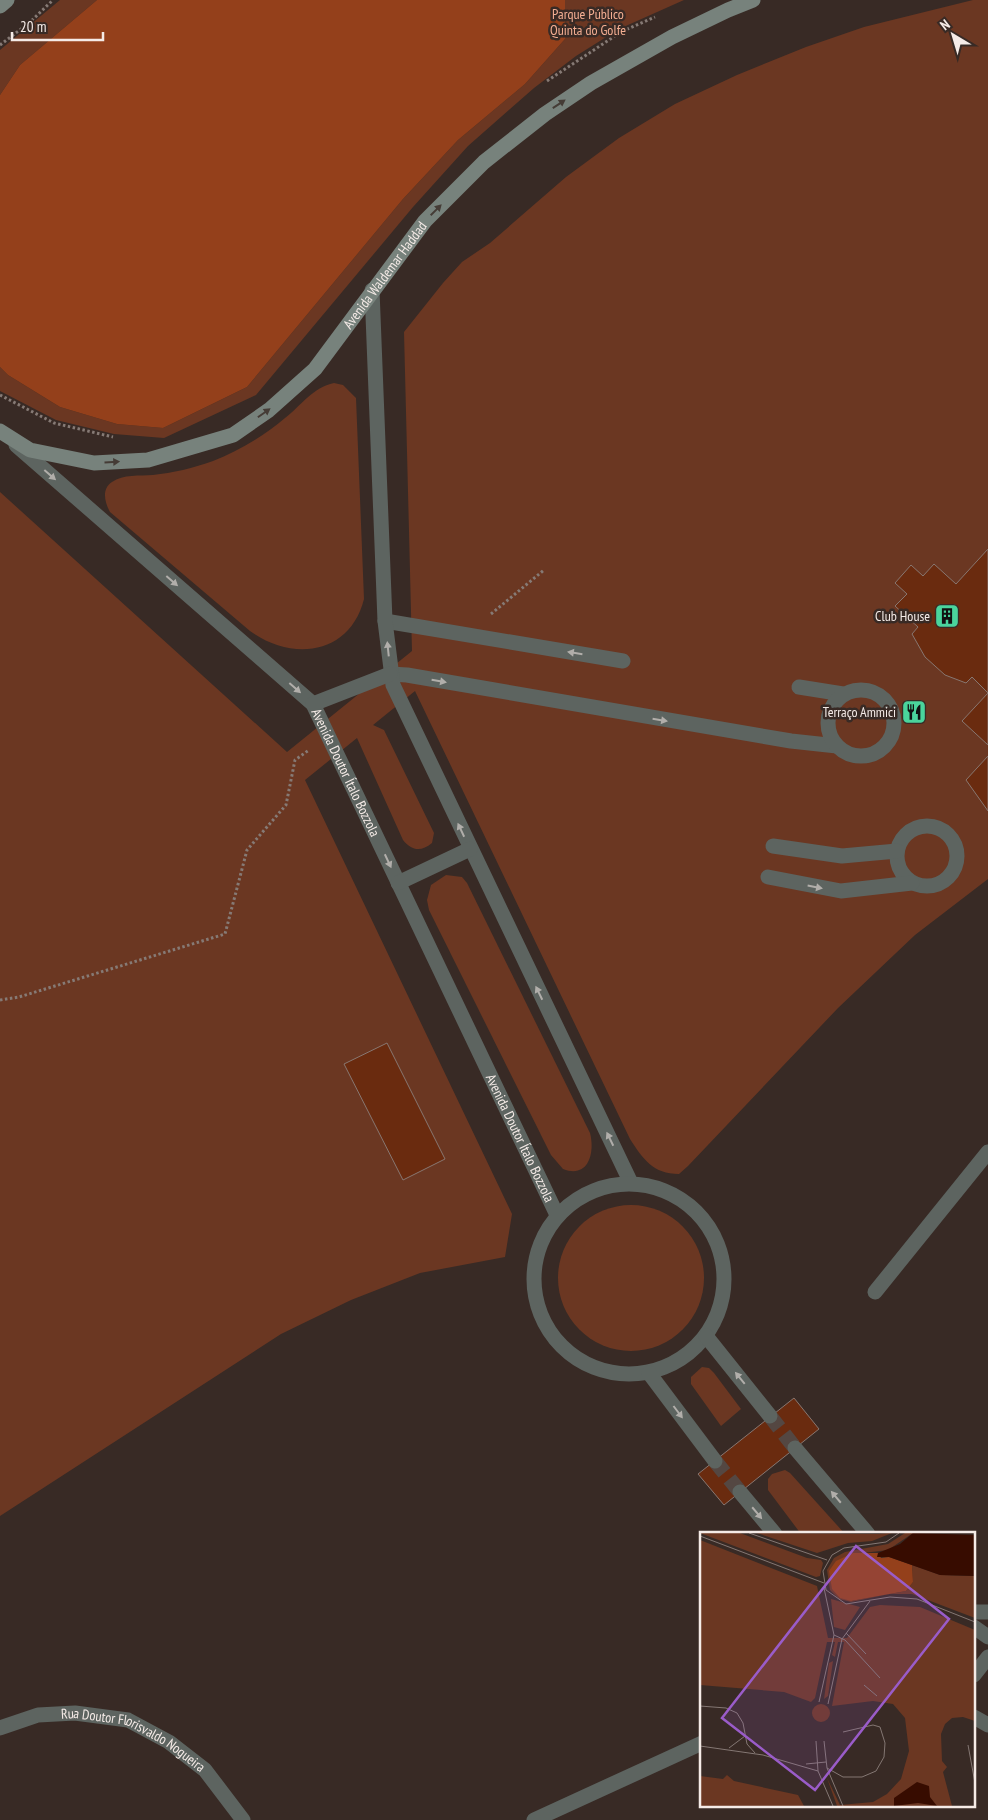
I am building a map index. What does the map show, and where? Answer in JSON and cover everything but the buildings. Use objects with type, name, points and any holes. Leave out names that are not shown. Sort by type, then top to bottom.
[{"type":"main road","points":[[0,6],[7,0]]},
{"type":"main road","name":"Avenida Waldemar Haddad","points":[[0,431],[30,450],[94,463],[148,460],[233,434],[269,410],[314,369],[425,221],[484,162],[545,114],[640,54],[728,10],[753,0]]},
{"type":"street","points":[[372,290],[385,622],[393,686],[631,1183]]},
{"type":"street","name":"Avenida Doutor Ítalo Bozzola","points":[[0,431],[312,704],[557,1215]]},
{"type":"street","points":[[385,622],[623,661]]},
{"type":"street","points":[[312,704],[390,674],[407,675],[791,741],[837,746]]},
{"type":"street","points":[[799,687],[843,694]]},
{"type":"street","points":[[867,689],[886,699],[892,708],[895,718],[894,729],[883,749],[872,755],[859,756],[847,753],[837,746],[830,736],[829,713],[835,702],[843,694],[867,689]]},
{"type":"street","points":[[923,826],[934,826],[943,830],[956,846],[958,859],[955,870],[947,880],[935,886],[923,887],[912,883],[903,874],[897,863],[897,851],[902,839],[911,830],[923,826]]},
{"type":"street","points":[[773,846],[842,856],[897,851]]},
{"type":"street","points":[[398,882],[470,849]]},
{"type":"street","points":[[768,877],[840,891],[912,883]]},
{"type":"street","points":[[875,1292],[988,1152]]},
{"type":"street","points":[[631,1183],[665,1190],[694,1208],[715,1236],[725,1270],[722,1304],[706,1336],[681,1359],[649,1373],[614,1374],[582,1363],[556,1341],[538,1312],[533,1278],[540,1244],[557,1215],[578,1198],[604,1187],[631,1183]]},
{"type":"street","points":[[706,1336],[770,1416]]},
{"type":"street","points":[[649,1373],[715,1461]]},
{"type":"street","points":[[795,1448],[866,1532]]},
{"type":"street","points":[[740,1492],[773,1532]]},
{"type":"street","points":[[976,1628],[988,1637]]},
{"type":"street","points":[[976,1672],[988,1657]]},
{"type":"street","name":"Rua Doutor Florisvaldo Nogueira","points":[[0,1728],[38,1714],[75,1713],[128,1720],[169,1742],[205,1770],[243,1820]]},
{"type":"street","points":[[976,1717],[988,1725]]},
{"type":"street","points":[[534,1820],[700,1744]]},
{"type":"path","points":[[0,44],[29,23],[53,0]]},
{"type":"path","points":[[542,85],[620,32],[657,16]]},
{"type":"path","points":[[0,395],[54,423],[123,438]]},
{"type":"path","points":[[466,635],[544,570]]},
{"type":"path","points":[[0,1000],[19,997],[225,934],[247,850],[286,805],[296,760],[328,735]]},
{"type":"green space","points":[[60,0],[97,0],[20,65],[0,95],[0,50]]},
{"type":"green space","name":"Parque Público Quinta do Golfe","points":[[565,0],[684,0],[619,29],[576,56],[534,88],[468,146],[413,207],[256,395],[164,438],[114,434],[56,420],[0,391],[0,367],[8,375],[60,407],[117,424],[163,428],[247,387],[403,199],[458,140],[525,84],[565,39]]},
{"type":"green space","points":[[973,0],[988,0],[988,879],[915,935],[838,1008],[688,1166],[679,1174],[662,1171],[644,1159],[630,1139],[415,691],[373,725],[384,730],[434,833],[432,843],[424,848],[417,849],[403,840],[357,738],[305,780],[512,1214],[505,1257],[420,1273],[351,1300],[281,1334],[0,1516],[0,492],[287,752],[412,651],[404,332],[462,262],[490,243],[566,177],[619,138],[675,104],[737,75],[806,47],[864,27]]},
{"type":"green space","points":[[334,383],[343,385],[356,398],[364,599],[357,618],[346,632],[333,642],[318,648],[284,647],[266,641],[250,631],[110,512],[105,492],[106,488],[116,479],[183,470],[232,453],[268,431],[320,388]]},
{"type":"green space","points":[[446,875],[462,877],[467,883],[590,1133],[591,1155],[584,1167],[579,1170],[563,1169],[551,1155],[429,910],[427,900],[431,885]]},
{"type":"green space","points":[[631,1205],[659,1211],[682,1227],[698,1250],[704,1278],[698,1306],[682,1329],[659,1345],[631,1351],[603,1345],[580,1329],[564,1306],[558,1278],[564,1250],[580,1227],[603,1211]]},
{"type":"green space","points":[[702,1367],[709,1368],[714,1373],[741,1409],[721,1426],[691,1384],[691,1377]]},
{"type":"green space","points":[[785,1470],[790,1473],[843,1532],[800,1532],[768,1490],[768,1479],[772,1474]]},
{"type":"shaded area","points":[[97,0],[565,0],[565,39],[525,84],[458,140],[403,199],[247,387],[163,428],[117,424],[60,407],[8,375],[0,367],[0,95],[20,65]]},
{"type":"tunnel","points":[[770,1416],[795,1448]]},
{"type":"tunnel","points":[[715,1461],[740,1492]]},
{"type":"place","name":"Club House","points":[[947,616]]},
{"type":"place","name":"Terraço Ammici","points":[[914,712]]}]
